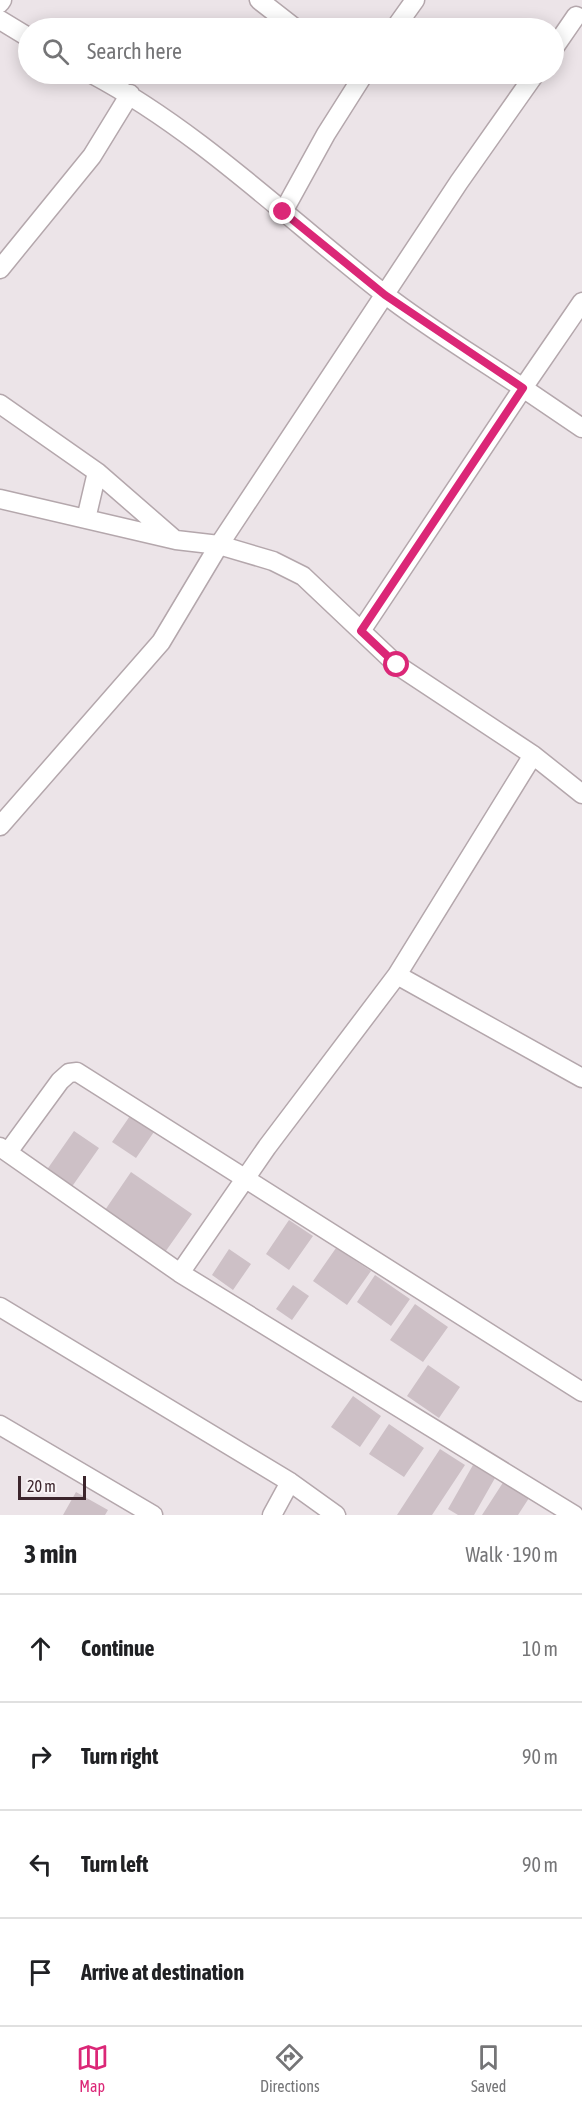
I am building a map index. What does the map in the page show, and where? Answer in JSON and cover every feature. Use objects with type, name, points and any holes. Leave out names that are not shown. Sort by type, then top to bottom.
[{"type":"street","points":[[259,0],[282,18]]},
{"type":"street","points":[[402,18],[416,0]]},
{"type":"street","points":[[564,35],[580,14]]},
{"type":"street","points":[[0,20],[18,31]]},
{"type":"street","points":[[111,84],[130,94],[283,212],[385,295],[582,428]]},
{"type":"street","points":[[283,212],[354,84]]},
{"type":"street","points":[[0,826],[161,642],[219,545],[459,182],[528,84]]},
{"type":"street","points":[[0,269],[92,156],[130,94]]},
{"type":"street","points":[[361,631],[582,302]]},
{"type":"street","points":[[0,404],[97,472],[176,540]]},
{"type":"street","points":[[86,519],[97,472]]},
{"type":"street","points":[[0,499],[176,540],[219,545],[273,561],[303,576],[397,665],[533,755],[582,794]]},
{"type":"street","points":[[180,1273],[267,1147],[397,975],[533,755]]},
{"type":"street","points":[[397,975],[582,1077]]},
{"type":"street","points":[[573,1515],[180,1273],[4,1149],[60,1081],[69,1073],[77,1072],[582,1392]]},
{"type":"street","points":[[0,1307],[290,1482],[336,1515]]},
{"type":"street","points":[[0,1425],[153,1515]]},
{"type":"street","points":[[272,1515],[290,1482]]},
{"type":"building","points":[[132,1113],[156,1129],[136,1158],[112,1142]]},
{"type":"building","points":[[74,1131],[99,1148],[71,1188],[46,1171]]},
{"type":"building","points":[[131,1172],[192,1214],[163,1255],[103,1213]]},
{"type":"building","points":[[289,1220],[313,1236],[289,1270],[266,1254]]},
{"type":"building","points":[[336,1248],[371,1271],[347,1305],[313,1281]]},
{"type":"building","points":[[229,1249],[251,1264],[233,1290],[212,1275]]},
{"type":"building","points":[[375,1275],[410,1299],[391,1326],[357,1302]]},
{"type":"building","points":[[293,1285],[309,1296],[292,1320],[276,1309]]},
{"type":"building","points":[[415,1304],[448,1327],[423,1362],[390,1340]]},
{"type":"building","points":[[428,1365],[460,1387],[439,1418],[407,1396]]},
{"type":"building","points":[[353,1396],[381,1416],[360,1447],[331,1427]]},
{"type":"building","points":[[389,1424],[424,1448],[404,1477],[369,1454]]},
{"type":"building","points":[[440,1449],[465,1465],[432,1515],[397,1515]]},
{"type":"building","points":[[473,1465],[495,1478],[474,1515],[458,1515],[448,1509]]},
{"type":"building","points":[[504,1481],[529,1498],[518,1515],[482,1515]]},
{"type":"building","points":[[76,1492],[108,1510],[105,1515],[63,1515]]},
{"type":"route","points":[[283,212],[385,295],[523,388],[361,631],[397,665]]}]
